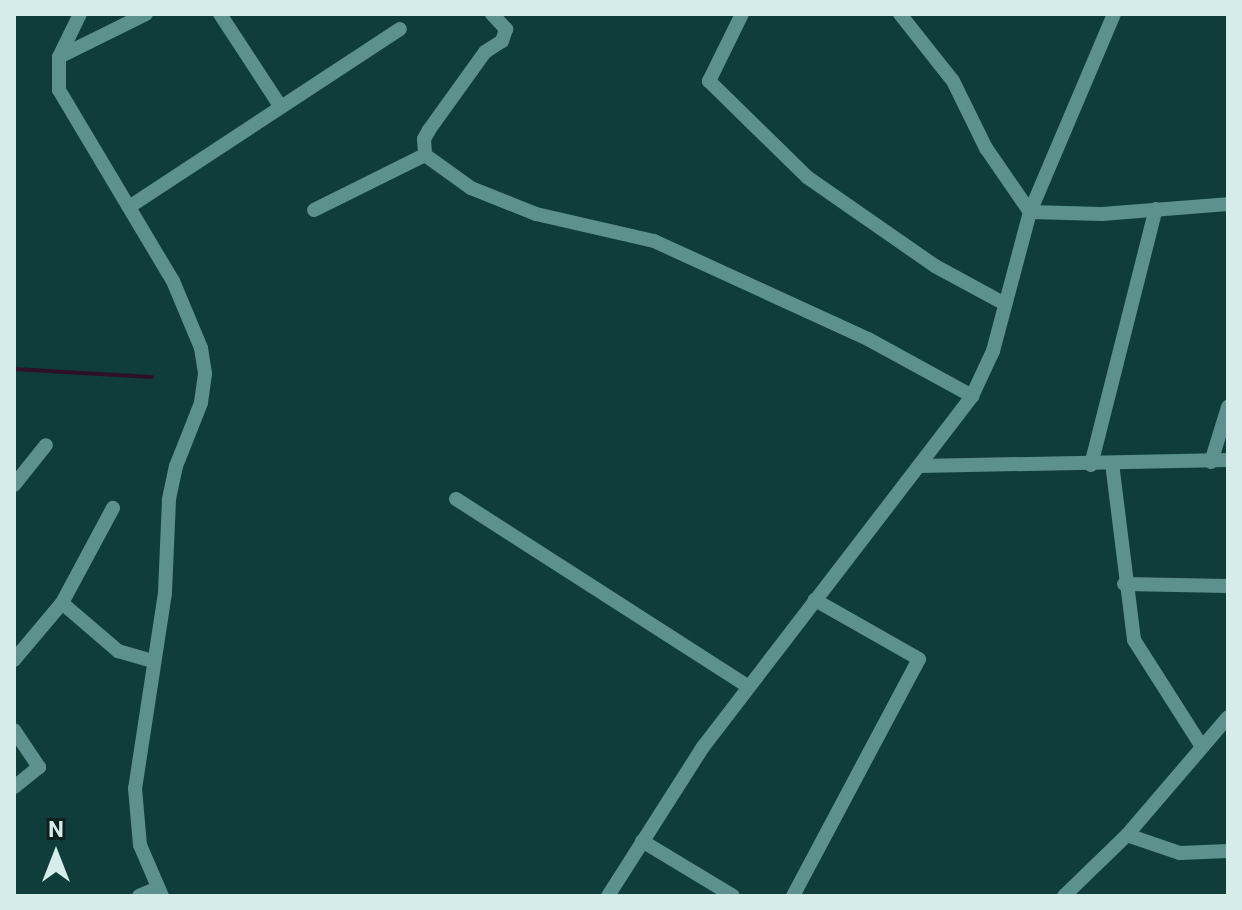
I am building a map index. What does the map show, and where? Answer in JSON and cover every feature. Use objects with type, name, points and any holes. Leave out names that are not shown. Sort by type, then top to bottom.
[{"type":"street","points":[[80,14],[59,57],[63,98],[173,281],[201,348],[205,374],[201,403],[176,466],[169,500],[165,593],[152,661],[133,808],[140,845],[160,892],[139,896]]},
{"type":"street","points":[[59,57],[146,14]]},
{"type":"street","points":[[220,14],[279,104]]},
{"type":"street","points":[[425,155],[424,139],[429,130],[485,52],[502,41],[506,29],[492,14]]},
{"type":"street","points":[[742,14],[709,81],[807,177],[935,266],[1005,304]]},
{"type":"street","points":[[900,14],[953,81],[986,148],[1030,212]]},
{"type":"street","points":[[608,896],[747,686],[972,396],[993,351],[1030,212],[1114,14]]},
{"type":"street","points":[[129,207],[279,104],[400,29]]},
{"type":"street","points":[[314,210],[425,155]]},
{"type":"street","points":[[425,155],[471,188],[536,214],[654,241],[868,339],[972,396]]},
{"type":"street","points":[[1030,212],[1228,204]]},
{"type":"street","points":[[1091,465],[1156,209]]},
{"type":"street","points":[[1211,462],[1228,407]]},
{"type":"street","points":[[14,485],[46,445]]},
{"type":"street","points":[[920,466],[1228,460]]},
{"type":"street","points":[[1112,463],[1124,584],[1134,640],[1201,745]]},
{"type":"street","points":[[456,499],[747,686]]},
{"type":"street","points":[[14,660],[62,603],[113,508]]},
{"type":"street","points":[[1124,584],[1228,586]]},
{"type":"street","points":[[793,896],[919,659],[815,600]]},
{"type":"street","points":[[62,603],[118,651],[152,661]]},
{"type":"street","points":[[1064,896],[1127,835],[1228,717]]},
{"type":"street","points":[[14,730],[39,767],[14,787]]},
{"type":"street","points":[[1127,835],[1180,853],[1228,851]]},
{"type":"street","points":[[642,841],[733,896]]},
{"type":"waterway","points":[[14,369],[152,377]]}]
